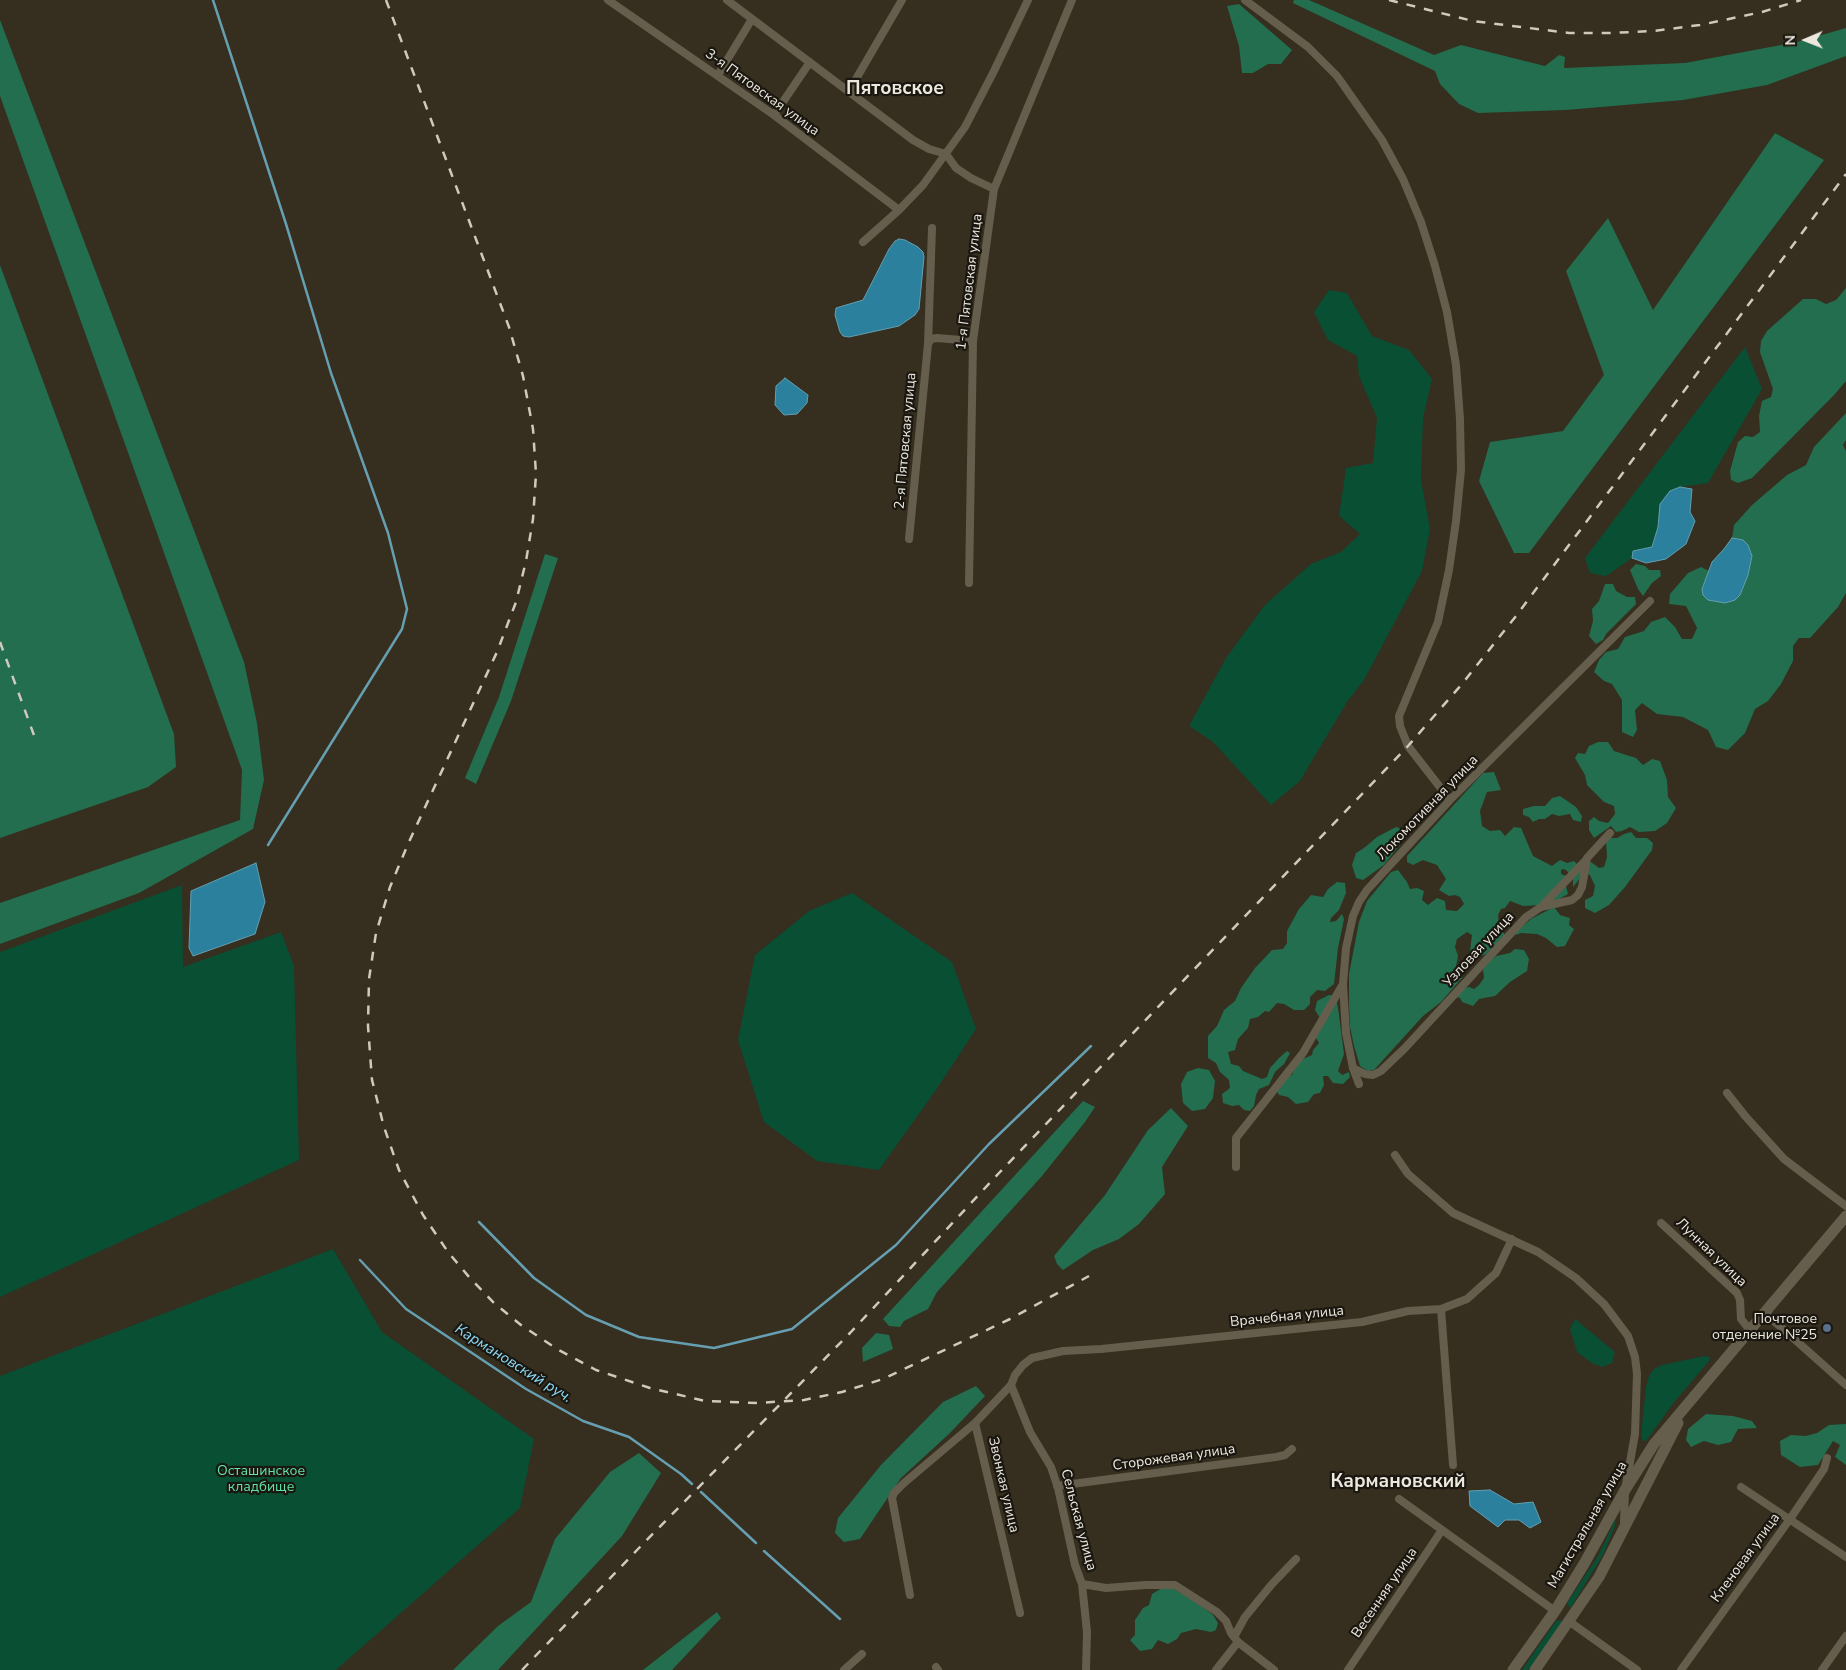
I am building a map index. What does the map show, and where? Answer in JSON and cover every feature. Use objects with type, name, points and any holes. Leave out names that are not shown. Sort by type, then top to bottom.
[{"type":"main road","name":"Магистральная улица","points":[[1513,1670],[1584,1564],[1625,1490],[1654,1444],[1845,1215]]},
{"type":"main road","name":"Магистральная улица","points":[[1536,1670],[1599,1577],[1662,1452],[1692,1398]]},
{"type":"main road","points":[[1554,1611],[1570,1622]]},
{"type":"street","name":"3-я Пятовская улица","points":[[608,0],[774,115],[899,210]]},
{"type":"street","points":[[727,0],[913,140],[929,149],[946,154],[956,168],[994,189]]},
{"type":"street","points":[[848,91],[902,0]]},
{"type":"street","points":[[863,242],[899,210],[923,185],[965,127],[1028,0]]},
{"type":"street","name":"1-я Пятовская улица","points":[[969,583],[973,341],[994,189],[1072,0]]},
{"type":"street","points":[[1245,0],[1308,47],[1337,76],[1382,140],[1403,180],[1421,222],[1447,312],[1456,365],[1460,419],[1461,470],[1456,522],[1449,570],[1438,622],[1400,716],[1400,726],[1408,746],[1450,800]]},
{"type":"street","points":[[718,75],[752,19]]},
{"type":"street","points":[[774,115],[810,62]]},
{"type":"street","name":"2-я Пятовская улица","points":[[909,539],[928,344],[932,228]]},
{"type":"street","points":[[928,344],[936,338],[973,341]]},
{"type":"street","name":"Локомотивная улица","points":[[1359,1084],[1353,1068],[1346,1033],[1343,984],[1346,948],[1353,916],[1359,902],[1367,890],[1450,800],[1650,602]]},
{"type":"street","points":[[1541,907],[1610,833]]},
{"type":"street","name":"Узловая улица","points":[[1353,1068],[1365,1074],[1373,1075],[1381,1071],[1405,1048],[1526,917],[1541,907],[1572,900],[1578,895],[1582,888],[1587,858]]},
{"type":"street","points":[[1236,1167],[1236,1138],[1303,1053],[1343,984]]},
{"type":"street","points":[[1727,1093],[1784,1159],[1845,1215]]},
{"type":"street","points":[[1395,1155],[1408,1174],[1454,1213],[1538,1252],[1576,1278],[1604,1304],[1628,1336],[1635,1357],[1637,1374],[1635,1434],[1625,1490],[1624,1529]]},
{"type":"street","name":"Лунная улица","points":[[1661,1223],[1737,1293],[1740,1300],[1741,1319],[1750,1330]]},
{"type":"street","name":"Врачебная улица","points":[[1011,1385],[1019,1370],[1032,1358],[1063,1351],[1336,1325],[1362,1322],[1408,1311],[1441,1309],[1467,1299],[1496,1273],[1512,1239]]},
{"type":"street","points":[[1441,1309],[1453,1465]]},
{"type":"street","points":[[1764,1313],[1846,1386]]},
{"type":"street","points":[[975,1423],[1011,1385]]},
{"type":"street","name":"Сельская улица","points":[[1011,1385],[1030,1432],[1050,1467],[1058,1486],[1075,1565],[1082,1584],[1088,1632],[1086,1670]]},
{"type":"street","name":"Звонкая улица","points":[[910,1595],[892,1498],[894,1493],[904,1483],[975,1423],[1020,1613]]},
{"type":"street","name":"Сторожевая улица","points":[[1058,1486],[1276,1457],[1292,1449]]},
{"type":"street","name":"Кленовая улица","points":[[1681,1670],[1790,1519],[1824,1469],[1827,1458]]},
{"type":"street","points":[[1741,1487],[1846,1557]]},
{"type":"street","points":[[1399,1500],[1554,1611]]},
{"type":"street","name":"Весенняя улица","points":[[1348,1670],[1442,1530]]},
{"type":"street","points":[[1216,1670],[1236,1640],[1245,1617],[1272,1584],[1296,1559]]},
{"type":"street","points":[[1082,1584],[1106,1588],[1175,1585],[1209,1606],[1226,1621],[1236,1640],[1274,1670]]},
{"type":"street","points":[[1570,1622],[1637,1670]]},
{"type":"street","points":[[1822,1670],[1846,1636]]},
{"type":"street","points":[[844,1670],[862,1654]]},
{"type":"green space","points":[[1294,0],[1309,0],[1434,55],[1461,45],[1545,66],[1559,55],[1565,57],[1564,68],[1685,63],[1797,42],[1846,28],[1846,56],[1767,85],[1683,100],[1566,110],[1478,113],[1459,104],[1440,84],[1435,71],[1293,3]]},
{"type":"green space","points":[[1239,4],[1292,50],[1281,64],[1268,64],[1253,73],[1242,73],[1239,46],[1227,6]]},
{"type":"green space","points":[[0,20],[244,662],[257,723],[264,780],[253,829],[139,893],[0,944],[0,903],[240,820],[242,770],[0,96]]},
{"type":"green space","points":[[1775,133],[1824,160],[1529,553],[1514,553],[1479,481],[1490,442],[1563,431],[1604,375],[1566,271],[1608,218],[1653,310]]},
{"type":"green space","points":[[0,265],[174,734],[176,767],[148,787],[0,838]]},
{"type":"green space","points":[[1846,288],[1846,381],[1752,478],[1738,483],[1731,480],[1730,471],[1738,442],[1745,436],[1753,437],[1760,432],[1759,416],[1762,401],[1771,397],[1773,389],[1760,352],[1761,341],[1767,331],[1803,299],[1816,299],[1826,304],[1836,300]]},
{"type":"green space","points":[[1329,290],[1347,293],[1372,336],[1409,350],[1432,379],[1423,418],[1421,480],[1430,529],[1422,571],[1364,680],[1347,702],[1300,781],[1271,805],[1213,742],[1189,726],[1226,658],[1265,605],[1311,564],[1341,552],[1360,534],[1339,516],[1346,468],[1373,463],[1377,418],[1359,376],[1357,356],[1328,340],[1314,312]]},
{"type":"green space","points":[[1745,347],[1762,389],[1708,483],[1680,487],[1660,504],[1658,527],[1652,547],[1633,551],[1632,558],[1606,576],[1590,573],[1585,558]]},
{"type":"green space","points":[[1846,413],[1846,440],[1843,445],[1846,451],[1846,593],[1838,607],[1810,638],[1799,638],[1793,646],[1793,661],[1781,684],[1768,701],[1755,709],[1745,733],[1728,750],[1716,747],[1708,730],[1683,717],[1657,714],[1642,703],[1635,710],[1637,730],[1633,737],[1622,732],[1622,700],[1612,684],[1604,681],[1594,672],[1599,660],[1606,652],[1618,649],[1625,637],[1644,631],[1651,622],[1665,617],[1675,627],[1682,639],[1692,639],[1697,628],[1686,606],[1669,604],[1670,594],[1688,573],[1701,567],[1709,571],[1702,589],[1748,545],[1743,540],[1732,538],[1734,525],[1752,505],[1787,475],[1806,465],[1814,447]]},
{"type":"green space","points":[[545,554],[558,558],[511,701],[476,784],[465,778],[499,697]]},
{"type":"green space","points":[[1636,564],[1645,566],[1649,570],[1660,570],[1661,576],[1652,583],[1643,596],[1630,570]]},
{"type":"green space","points":[[1605,584],[1613,584],[1616,591],[1627,597],[1635,597],[1636,604],[1606,634],[1603,640],[1596,644],[1589,636],[1593,621],[1592,609],[1599,601]]},
{"type":"green space","points":[[1598,742],[1608,742],[1614,751],[1636,758],[1643,765],[1652,759],[1660,761],[1667,780],[1668,797],[1676,808],[1667,823],[1655,831],[1639,832],[1630,827],[1616,832],[1611,826],[1594,838],[1589,830],[1589,821],[1594,817],[1599,821],[1608,823],[1615,814],[1614,806],[1604,802],[1587,785],[1585,775],[1575,758],[1578,753],[1585,754],[1589,746]]},
{"type":"green space","points":[[1494,772],[1501,790],[1487,792],[1480,811],[1482,826],[1490,831],[1500,830],[1505,836],[1514,827],[1521,828],[1533,856],[1552,866],[1560,860],[1567,863],[1574,861],[1580,867],[1591,862],[1599,868],[1604,867],[1607,857],[1606,841],[1631,832],[1636,838],[1647,838],[1653,843],[1652,850],[1625,887],[1609,905],[1595,913],[1585,908],[1585,900],[1593,896],[1595,886],[1590,875],[1584,873],[1573,887],[1573,878],[1563,869],[1561,874],[1566,876],[1568,894],[1544,905],[1523,906],[1510,901],[1505,908],[1501,909],[1498,915],[1499,925],[1505,935],[1486,954],[1475,959],[1470,951],[1472,935],[1467,932],[1457,939],[1455,947],[1458,956],[1456,967],[1461,973],[1462,978],[1441,1002],[1423,1016],[1374,1070],[1368,1071],[1360,1066],[1354,1046],[1350,1027],[1349,1005],[1349,974],[1359,922],[1367,901],[1391,872],[1398,870],[1410,889],[1417,888],[1424,891],[1422,900],[1428,905],[1437,898],[1445,901],[1446,910],[1457,911],[1464,904],[1460,897],[1455,895],[1449,896],[1439,890],[1446,879],[1437,865],[1423,860],[1413,865],[1407,862],[1407,856],[1483,773]]},
{"type":"green space","points":[[1560,796],[1576,807],[1582,816],[1581,822],[1573,820],[1570,814],[1559,816],[1552,814],[1545,819],[1533,822],[1529,817],[1523,815],[1523,809],[1545,806],[1552,798]]},
{"type":"green space","points":[[1396,827],[1405,830],[1403,841],[1384,865],[1363,880],[1356,878],[1352,865],[1356,853],[1377,837]]},
{"type":"green space","points":[[1337,882],[1345,883],[1346,893],[1339,910],[1331,918],[1330,922],[1336,921],[1342,914],[1344,919],[1338,948],[1334,984],[1325,991],[1317,990],[1310,997],[1310,1004],[1304,1010],[1294,1010],[1284,1004],[1277,1003],[1269,1012],[1265,1011],[1258,1017],[1250,1019],[1248,1028],[1238,1039],[1235,1050],[1228,1052],[1231,1064],[1239,1066],[1243,1071],[1262,1079],[1267,1077],[1270,1068],[1279,1058],[1287,1051],[1290,1053],[1284,1064],[1275,1072],[1269,1085],[1259,1089],[1254,1106],[1250,1111],[1244,1110],[1239,1105],[1232,1106],[1223,1103],[1222,1094],[1230,1088],[1229,1080],[1220,1072],[1216,1063],[1208,1058],[1208,1036],[1217,1026],[1224,1010],[1235,1001],[1241,988],[1255,968],[1272,950],[1283,949],[1287,943],[1287,931],[1299,909],[1311,895],[1323,897],[1328,889]]},
{"type":"green space","points":[[182,885],[183,967],[281,932],[294,966],[299,1160],[0,1297],[0,952]]},
{"type":"green space","points":[[852,893],[952,962],[976,1029],[938,1087],[879,1170],[817,1161],[764,1122],[738,1040],[755,955],[809,911]]},
{"type":"green space","points":[[1554,907],[1560,915],[1570,918],[1569,925],[1574,929],[1565,946],[1557,947],[1546,938],[1537,934],[1521,933],[1516,935],[1516,932],[1531,919]]},
{"type":"green space","points":[[1515,949],[1524,950],[1529,959],[1527,971],[1510,982],[1495,996],[1479,999],[1473,1006],[1462,1002],[1460,998],[1456,997],[1462,988],[1469,987],[1474,989],[1479,985],[1484,978],[1483,970],[1486,964],[1496,956],[1510,953]]},
{"type":"green space","points":[[1329,995],[1336,996],[1344,1054],[1338,1071],[1342,1075],[1349,1072],[1350,1077],[1343,1084],[1333,1083],[1328,1076],[1323,1076],[1324,1085],[1320,1093],[1314,1094],[1308,1102],[1296,1104],[1288,1097],[1279,1095],[1276,1089],[1282,1078],[1292,1075],[1298,1061],[1312,1055],[1313,1050],[1319,1043],[1314,1034],[1320,1018],[1315,1010],[1317,1001]]},
{"type":"green space","points":[[1198,1068],[1209,1070],[1215,1081],[1213,1098],[1205,1109],[1192,1111],[1183,1103],[1181,1084],[1187,1072]]},
{"type":"green space","points":[[1083,1101],[1095,1107],[1085,1122],[1042,1176],[937,1292],[928,1309],[904,1321],[900,1327],[889,1326],[883,1319]]},
{"type":"green space","points":[[1171,1108],[1188,1126],[1162,1167],[1165,1194],[1139,1224],[1119,1239],[1093,1250],[1063,1270],[1057,1264],[1054,1256],[1105,1195],[1148,1130]]},
{"type":"green space","name":"Осташинское кладбище","points":[[333,1249],[382,1332],[534,1439],[520,1508],[336,1670],[0,1670],[0,1376]]},
{"type":"green space","points":[[1575,1319],[1615,1352],[1612,1363],[1602,1367],[1592,1363],[1577,1352],[1570,1329]]},
{"type":"green space","points":[[876,1333],[889,1335],[893,1349],[863,1362],[862,1348]]},
{"type":"green space","points":[[1704,1356],[1710,1357],[1709,1361],[1675,1401],[1646,1441],[1643,1441],[1641,1435],[1646,1387],[1649,1376],[1654,1369],[1662,1365]]},
{"type":"green space","points":[[976,1386],[985,1396],[950,1433],[901,1478],[860,1539],[844,1542],[835,1533],[838,1518],[881,1465],[943,1402]]},
{"type":"green space","points":[[1706,1414],[1733,1416],[1752,1421],[1757,1428],[1738,1429],[1731,1442],[1718,1445],[1704,1441],[1691,1447],[1686,1440],[1688,1429]]},
{"type":"green space","points":[[1846,1424],[1846,1465],[1835,1457],[1840,1445],[1833,1441],[1818,1465],[1800,1467],[1781,1455],[1780,1441],[1791,1435],[1806,1436],[1817,1433],[1829,1425]]},
{"type":"green space","points":[[639,1453],[661,1473],[622,1536],[498,1670],[453,1670],[498,1626],[531,1602],[555,1539],[610,1472]]},
{"type":"green space","points":[[1616,1518],[1615,1526],[1603,1555],[1571,1607],[1569,1607],[1567,1603],[1598,1556]]},
{"type":"green space","points":[[1162,1588],[1174,1589],[1199,1604],[1213,1615],[1218,1623],[1216,1630],[1211,1632],[1196,1629],[1181,1633],[1177,1639],[1168,1644],[1158,1640],[1152,1649],[1140,1651],[1130,1640],[1135,1635],[1135,1620],[1143,1608],[1149,1605],[1152,1594]]},
{"type":"green space","points":[[717,1612],[721,1618],[672,1670],[643,1670]]},
{"type":"green space","points":[[1561,1620],[1561,1625],[1528,1670],[1522,1670],[1556,1621]]},
{"type":"water","points":[[899,239],[918,247],[923,252],[919,309],[915,315],[899,326],[849,337],[843,336],[835,315],[836,308],[863,300],[889,249]]},
{"type":"water","points":[[785,378],[808,395],[807,403],[797,414],[784,415],[775,405],[776,386]]},
{"type":"water","points":[[1680,487],[1692,489],[1690,512],[1695,521],[1686,544],[1666,559],[1646,563],[1632,558],[1633,551],[1652,547],[1658,527],[1660,504],[1670,491]]},
{"type":"water","points":[[1732,538],[1743,540],[1748,545],[1752,556],[1748,575],[1740,595],[1735,600],[1725,603],[1708,600],[1703,595],[1702,589],[1712,562]]},
{"type":"water","points":[[256,863],[265,902],[255,934],[193,956],[189,948],[191,891]]},
{"type":"water","points":[[1490,1490],[1514,1504],[1533,1502],[1541,1522],[1530,1528],[1519,1520],[1505,1520],[1498,1527],[1470,1506],[1469,1491]]},
{"type":"waterway","points":[[213,0],[286,224],[331,373],[388,533],[407,609],[402,629],[268,845]]},
{"type":"waterway","points":[[479,1222],[534,1278],[586,1315],[639,1337],[714,1348],[792,1329],[896,1245],[989,1144],[1091,1046]]},
{"type":"waterway","name":"Кармановский руч.","points":[[360,1260],[406,1309],[526,1389],[583,1421],[629,1437],[692,1484]]},
{"type":"waterway","name":"Кармановский руч.","points":[[701,1492],[756,1543]]},
{"type":"waterway","name":"Кармановский руч.","points":[[764,1551],[840,1619]]},
{"type":"railway","points":[[386,0],[509,327],[523,376],[533,429],[536,474],[533,519],[526,561],[516,602],[497,652],[408,844],[390,887],[376,933],[369,979],[368,1026],[372,1080],[384,1127],[399,1170],[423,1215],[448,1252],[494,1303],[521,1325],[557,1349],[596,1370],[650,1388],[705,1401],[757,1403],[804,1400],[842,1392],[883,1379],[1010,1319],[1089,1276]]},
{"type":"railway","points":[[1389,0],[1473,21],[1569,33],[1653,31],[1700,25],[1762,12],[1801,0]]},
{"type":"railway","points":[[522,1670],[850,1333],[999,1173],[1408,746],[1462,684],[1516,616],[1846,174]]},
{"type":"railway","points":[[0,642],[35,738]]},
{"type":"place","name":"Почтовое отделение №25","points":[[1827,1328]]},
{"type":"district","name":"Пятовское","points":[[895,89]]},
{"type":"district","name":"Кармановский","points":[[1398,1482]]}]
